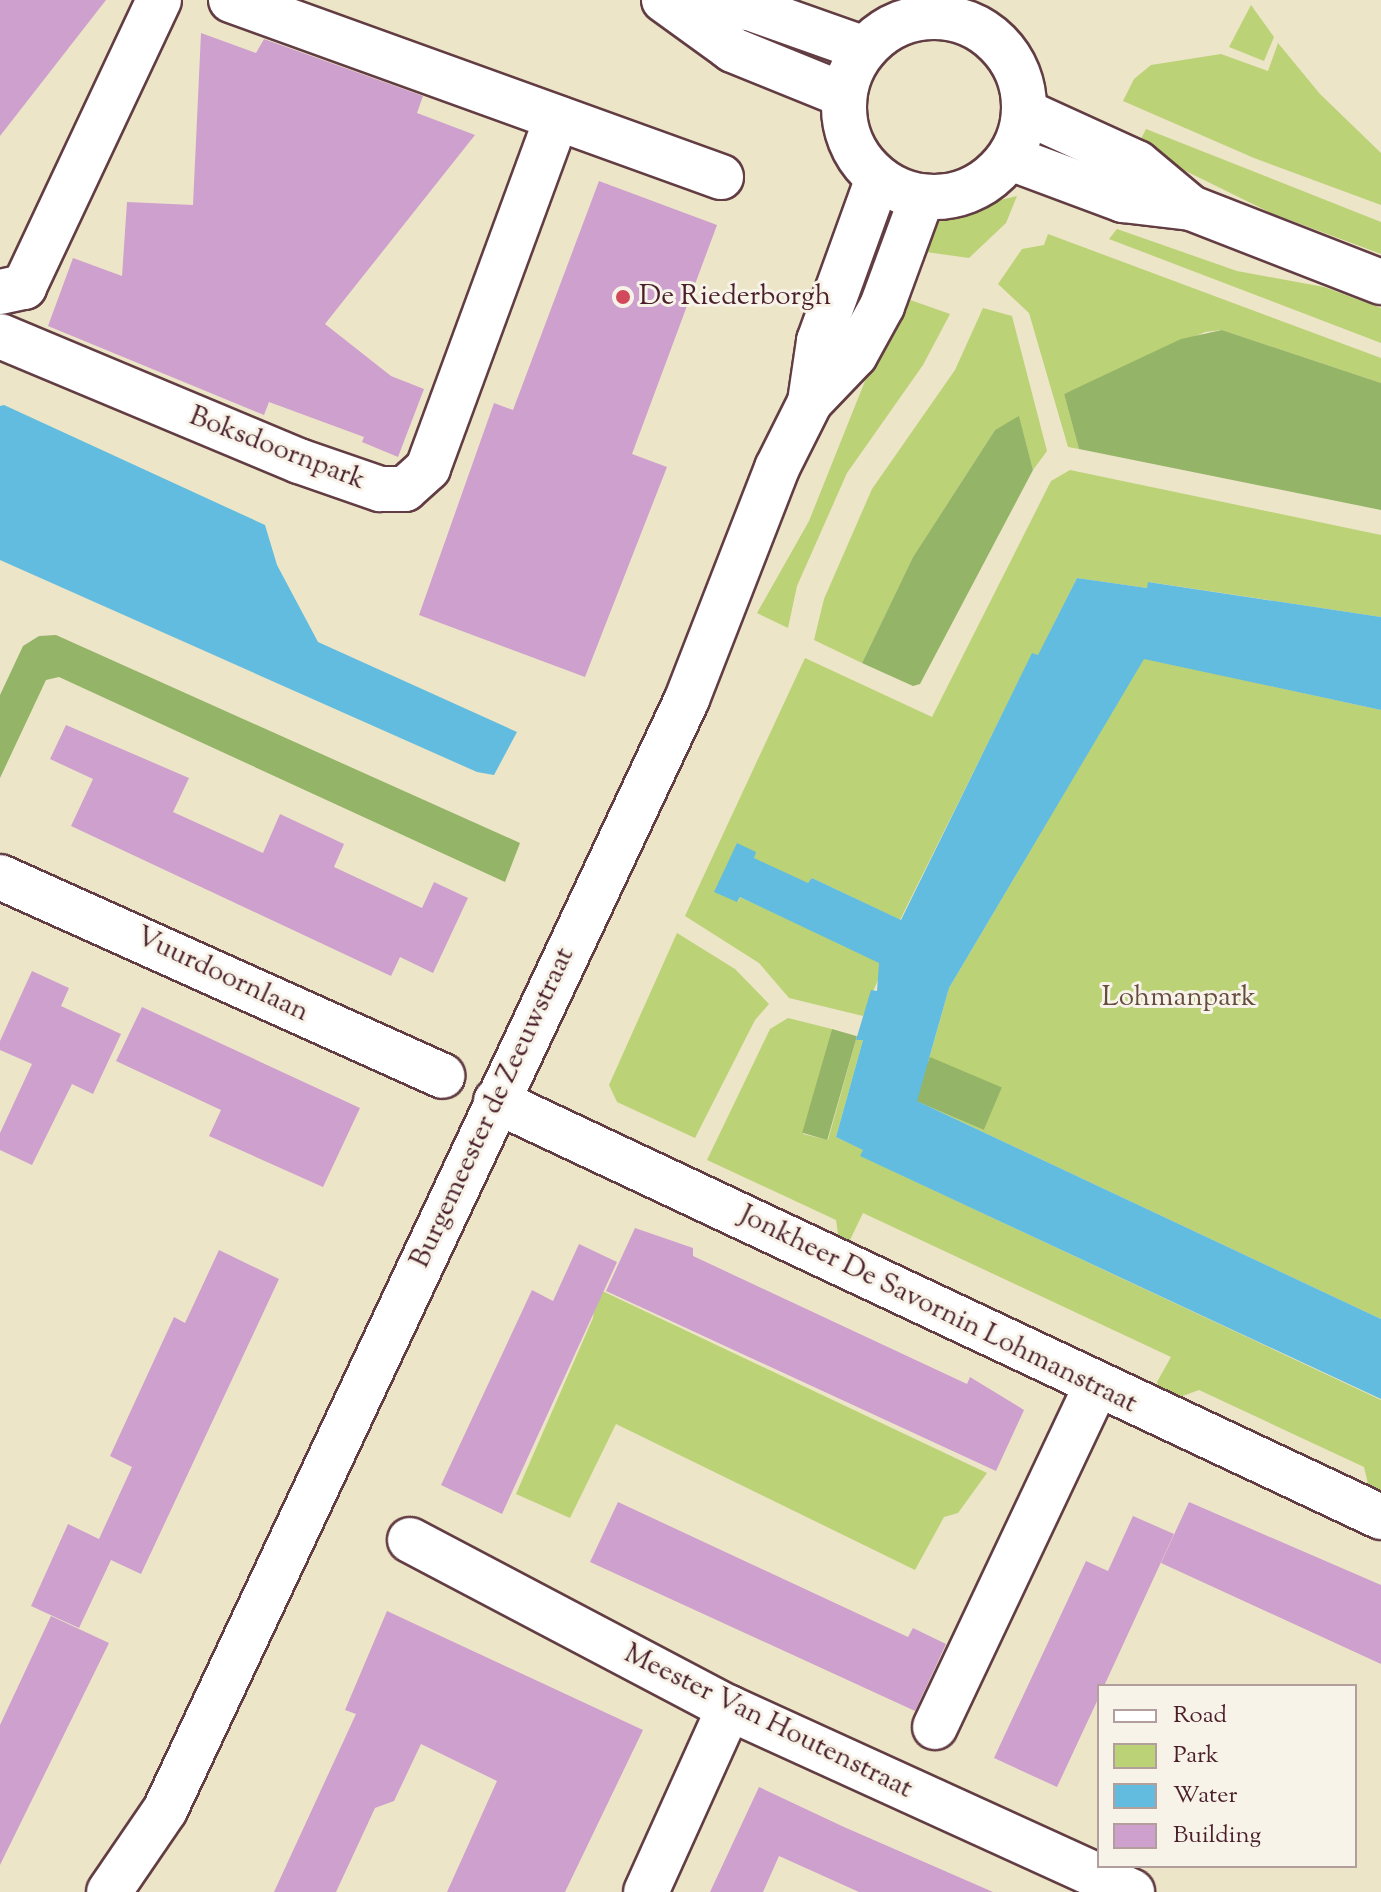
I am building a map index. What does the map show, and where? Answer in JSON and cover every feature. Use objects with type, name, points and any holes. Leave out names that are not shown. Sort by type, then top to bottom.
[{"type":"street","points":[[0,292],[24,287],[159,0]]},
{"type":"street","points":[[231,0],[721,177]]},
{"type":"street","points":[[668,1],[749,8],[865,49]]},
{"type":"street","points":[[668,1],[733,50],[844,95]]},
{"type":"street","points":[[930,17],[967,24],[998,43],[1013,64],[1025,112],[1010,158],[972,190],[922,197],[878,178],[850,141],[844,95],[865,49],[906,21],[930,17]]},
{"type":"street","points":[[1025,112],[1137,163],[1191,208]]},
{"type":"street","name":"Boksdoornpark","points":[[0,336],[299,461],[380,489],[405,489],[428,468],[557,118]]},
{"type":"street","points":[[1010,158],[1123,200],[1191,208],[1381,282]]},
{"type":"street","name":"Burgemeester de Zeeuwstraat","points":[[810,402],[819,341],[878,178]]},
{"type":"street","name":"Burgemeester de Zeeuwstraat","points":[[109,1892],[165,1810],[687,699],[777,468],[810,402],[855,355],[882,306],[922,197]]},
{"type":"street","name":"Vuurdoornlaan","points":[[0,877],[442,1076]]},
{"type":"street","name":"Jonkheer De Savornin Lohmanstraat","points":[[496,1101],[1096,1386],[1381,1517]]},
{"type":"street","points":[[935,1727],[1096,1386]]},
{"type":"street","name":"Meester Van Houtenstraat","points":[[410,1540],[729,1708],[1132,1892]]},
{"type":"street","points":[[646,1892],[729,1708]]},
{"type":"street","name":"Burgemeester de Zeeuwstraat","points":[[144,1892],[165,1810]]},
{"type":"green space","points":[[1251,5],[1274,37],[1264,61],[1229,47]]},
{"type":"green space","points":[[1278,43],[1320,94],[1381,153],[1381,205],[1254,158],[1123,101],[1134,79],[1151,65],[1221,54],[1268,71]]},
{"type":"green space","points":[[1146,129],[1381,222],[1381,254],[1271,213],[1137,147]]},
{"type":"green space","points":[[1017,196],[1006,223],[969,258],[919,251],[928,227],[950,212]]},
{"type":"green space","points":[[1117,229],[1237,271],[1324,287],[1381,308],[1381,343],[1109,239]]},
{"type":"green space","points":[[1048,234],[1381,358],[1381,383],[1222,330],[1205,332],[1064,394],[1079,449],[1068,447],[1029,313],[998,284],[1022,249],[1044,245]]},
{"type":"green space","points":[[899,296],[950,314],[923,365],[847,473],[797,586],[788,628],[757,613],[809,521]]},
{"type":"green space","points":[[983,308],[1012,316],[1047,451],[1033,470],[1019,417],[995,430],[913,557],[862,663],[814,640],[824,599],[872,489],[955,370]]},
{"type":"green space","points":[[1222,330],[1381,383],[1381,510],[1079,449],[1064,394],[1181,339]]},
{"type":"green space","points":[[1019,416],[1033,470],[920,684],[913,686],[862,663],[913,557],[995,430]]},
{"type":"green space","points":[[1070,470],[1381,535],[1381,617],[1149,582],[1147,588],[1077,578],[1038,656],[1032,654],[900,920],[812,878],[808,884],[753,858],[737,843],[738,902],[740,897],[879,962],[882,970],[863,1016],[789,998],[759,963],[685,916],[805,658],[932,717],[1051,481]]},
{"type":"green space","points":[[56,635],[520,843],[505,882],[59,677],[46,680],[0,778],[0,695],[23,646],[39,636]]},
{"type":"green space","name":"Lohmanpark","points":[[1144,658],[1381,710],[1381,1319],[917,1101],[949,988]]},
{"type":"green space","points":[[677,933],[735,969],[769,1004],[755,1020],[695,1138],[617,1102],[609,1085]]},
{"type":"green space","points":[[788,1018],[832,1029],[803,1134],[828,1140],[856,1040],[863,1040],[836,1137],[864,1150],[861,1156],[1381,1400],[1381,1491],[1369,1488],[1364,1467],[1199,1390],[1177,1398],[1160,1390],[1157,1382],[1171,1357],[863,1213],[850,1240],[839,1241],[836,1220],[707,1160],[770,1029]]},
{"type":"green space","points":[[832,1029],[857,1036],[827,1140],[802,1133]]},
{"type":"green space","points":[[930,1057],[1002,1087],[984,1130],[912,1099]]},
{"type":"green space","points":[[596,1288],[987,1473],[958,1513],[944,1517],[915,1570],[616,1424],[570,1518],[516,1494],[593,1318]]},
{"type":"water","points":[[4,405],[265,525],[277,565],[318,642],[517,732],[494,775],[477,772],[0,560],[0,406]]},
{"type":"water","points":[[1077,578],[1147,588],[1148,582],[1381,617],[1381,710],[1144,659],[949,988],[917,1101],[1381,1319],[1381,1399],[860,1156],[863,1150],[836,1137],[863,1040],[856,1040],[871,990],[877,991],[879,963],[740,897],[737,902],[714,892],[737,843],[756,852],[754,858],[808,883],[812,878],[901,920],[1032,653],[1038,655]]},
{"type":"building","points":[[0,0],[106,0],[0,136]]},
{"type":"building","points":[[201,33],[256,53],[264,39],[423,96],[417,113],[475,135],[325,324],[391,376],[424,389],[398,457],[362,442],[364,437],[269,402],[264,415],[48,326],[73,258],[122,276],[127,202],[193,205]]},
{"type":"building","points":[[599,181],[717,225],[632,454],[667,467],[585,677],[419,615],[494,403],[513,410]]},
{"type":"building","points":[[66,725],[189,778],[173,812],[263,853],[280,814],[344,844],[334,867],[422,908],[434,882],[468,898],[433,973],[400,957],[391,976],[71,826],[93,779],[50,759]]},
{"type":"building","points":[[32,971],[69,988],[61,1006],[121,1034],[93,1094],[72,1084],[32,1165],[0,1150],[0,1133],[32,1064],[0,1050],[0,1041]]},
{"type":"building","points":[[142,1007],[360,1108],[323,1187],[209,1136],[221,1110],[116,1061]]},
{"type":"building","points":[[635,1228],[693,1248],[693,1256],[967,1384],[970,1377],[1024,1410],[996,1471],[606,1291]]},
{"type":"building","points":[[579,1244],[617,1262],[502,1514],[441,1485],[532,1290],[553,1301]]},
{"type":"building","points":[[219,1250],[279,1279],[141,1574],[111,1560],[79,1628],[31,1606],[68,1524],[99,1539],[132,1467],[110,1456],[174,1317],[185,1323]]},
{"type":"building","points":[[618,1502],[908,1637],[913,1628],[946,1644],[915,1711],[590,1562]]},
{"type":"building","points":[[1189,1502],[1381,1585],[1381,1664],[1161,1563]]},
{"type":"building","points":[[1133,1516],[1174,1534],[1105,1684],[1097,1684],[1097,1701],[1057,1787],[994,1758],[1086,1561],[1108,1571]]},
{"type":"building","points":[[387,1611],[643,1730],[565,1892],[447,1892],[497,1781],[421,1744],[394,1801],[375,1808],[336,1892],[274,1892],[356,1714],[345,1710]]},
{"type":"building","points":[[51,1616],[109,1643],[0,1865],[0,1725]]},
{"type":"building","points":[[759,1787],[993,1892],[859,1892],[779,1856],[763,1892],[710,1892]]},
{"type":"place","name":"De Riederborgh","points":[[623,297]]}]
